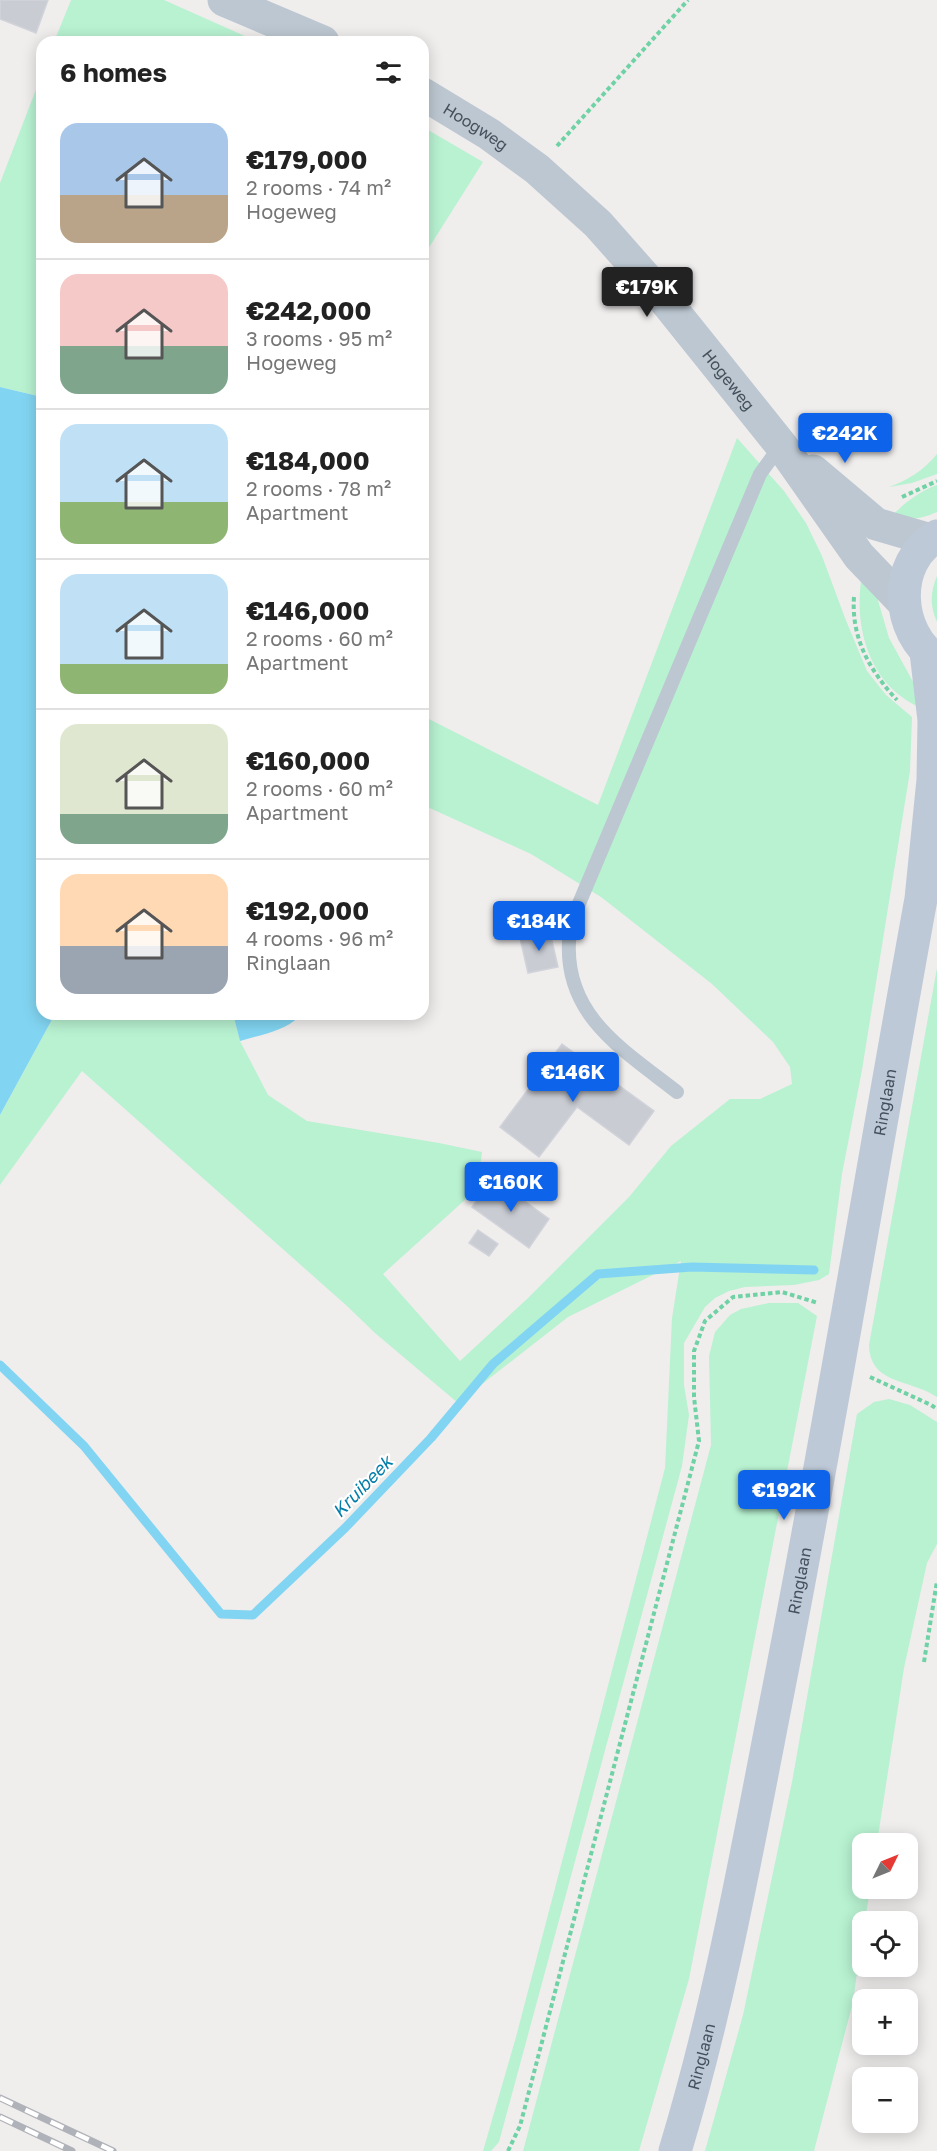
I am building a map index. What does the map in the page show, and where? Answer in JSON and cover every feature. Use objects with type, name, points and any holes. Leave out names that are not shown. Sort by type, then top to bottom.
[{"type":"main road","name":"Ringlaan","points":[[675,2151],[689,2104],[730,1938],[786,1650],[921,899],[933,780],[934,720],[931,656],[910,630],[904,603],[906,580],[915,558],[934,538]]},
{"type":"main road","name":"Ringlaan","points":[[921,899],[937,848]]},
{"type":"street","points":[[224,0],[308,36]]},
{"type":"street","name":"Hoogweg","points":[[429,98],[489,134],[531,165]]},
{"type":"street","name":"Hogeweg","points":[[531,165],[598,225],[630,259],[781,445],[859,556],[904,603]]},
{"type":"street","name":"Hogeweg","points":[[781,445],[876,524],[934,538]]},
{"type":"lane","points":[[677,1092],[618,1046],[598,1027],[579,998],[570,974],[569,940],[578,906],[760,474],[781,445]]},
{"type":"path","points":[[531,165],[688,0]]},
{"type":"path","points":[[854,590],[853,612],[857,637],[869,663],[882,684],[899,702],[914,713],[934,720]]},
{"type":"path","points":[[508,2151],[520,2126],[699,1442],[694,1397],[694,1351],[705,1321],[733,1297],[782,1292],[847,1312]]},
{"type":"path","points":[[839,1361],[937,1409]]},
{"type":"path","points":[[924,1662],[937,1581]]},
{"type":"green space","points":[[71,0],[164,0],[245,36],[56,36]]},
{"type":"green space","points":[[36,90],[36,396],[0,387],[0,183]]},
{"type":"green space","points":[[429,130],[483,162],[429,248]]},
{"type":"green space","points":[[737,438],[784,491],[806,523],[822,556],[867,671],[886,695],[912,717],[910,771],[862,1070],[842,1174],[829,1274],[819,1280],[794,1285],[745,1287],[729,1291],[715,1298],[705,1307],[684,1343],[684,1385],[689,1415],[682,1466],[499,2142],[491,2151],[483,2151],[516,2037],[665,1468],[672,1318],[681,1261],[568,1317],[458,1403],[375,1333],[82,1071],[0,1185],[0,1115],[52,1020],[235,1020],[240,1041],[268,1095],[307,1121],[482,1152],[477,1189],[383,1274],[460,1361],[527,1299],[629,1197],[671,1146],[730,1099],[760,1099],[792,1084],[790,1067],[773,1042],[712,984],[601,897],[531,854],[429,808],[429,719],[598,805]]},
{"type":"green space","points":[[937,454],[937,474],[912,483],[889,487],[915,474]]},
{"type":"green space","points":[[937,485],[937,512],[915,518],[892,516],[913,498]]},
{"type":"green space","points":[[862,575],[877,597],[889,638],[917,689],[919,707],[902,697],[888,684],[868,652],[860,614]]},
{"type":"green space","points":[[937,576],[937,622],[932,599]]},
{"type":"green space","points":[[937,968],[937,1397],[884,1374],[871,1358],[869,1345]]},
{"type":"green space","points":[[769,1303],[798,1303],[817,1316],[689,1979],[639,2151],[523,2151],[711,1445],[709,1356],[715,1332],[730,1315],[741,1309]]},
{"type":"green space","points":[[889,1399],[910,1405],[937,1422],[937,1544],[927,1563],[904,1668],[879,1833],[852,1833],[852,1899],[868,1899],[867,1911],[852,1911],[852,1977],[856,1977],[855,1989],[852,1989],[852,2006],[814,2151],[705,2151],[743,2015],[792,1782],[857,1414],[874,1402]]},
{"type":"water","points":[[0,387],[36,396],[36,1020],[52,1020],[0,1115]]},
{"type":"water","points":[[235,1020],[295,1020],[281,1029],[240,1041]]},
{"type":"building","points":[[0,0],[48,0],[36,33],[0,19]]},
{"type":"building","points":[[550,932],[558,967],[528,973],[520,938]]},
{"type":"building","points":[[562,1044],[654,1111],[629,1145],[577,1107],[539,1157],[500,1127]]},
{"type":"building","points":[[493,1178],[549,1219],[529,1248],[472,1207]]},
{"type":"building","points":[[478,1230],[498,1244],[489,1256],[469,1243]]},
{"type":"waterway","name":"Kruibeek","points":[[0,1365],[84,1446],[221,1614],[253,1615],[345,1528],[431,1438],[493,1364],[598,1274],[692,1267],[814,1270]]},
{"type":"railway","points":[[0,2098],[113,2151]]},
{"type":"railway","points":[[0,2117],[72,2151]]}]
